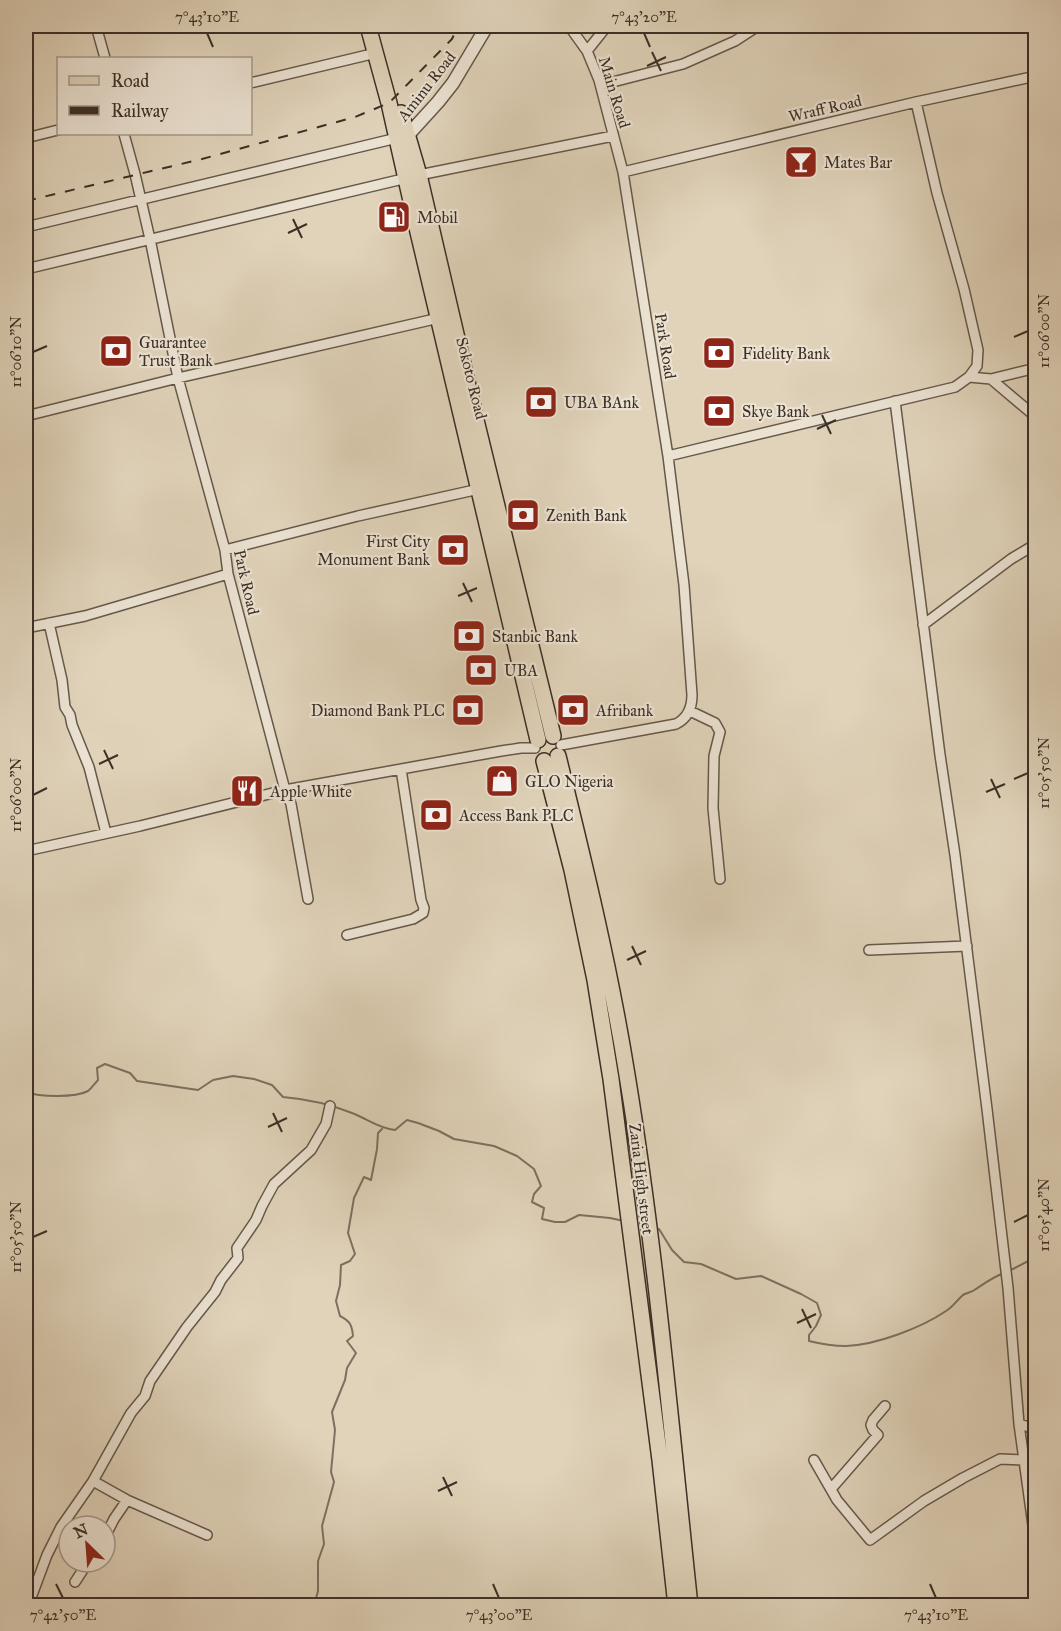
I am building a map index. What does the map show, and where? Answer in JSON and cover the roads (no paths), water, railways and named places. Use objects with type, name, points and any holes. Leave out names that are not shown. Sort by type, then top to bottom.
[{"type":"main road","name":"Sokoto Road","points":[[368,26],[403,137]]},
{"type":"main road","name":"Sokoto Road","points":[[378,26],[403,137],[480,437],[548,748]]},
{"type":"main road","name":"Sokoto Road","points":[[413,176],[439,318],[479,489],[548,748]]},
{"type":"main road","points":[[548,748],[603,948],[627,1073],[654,1260],[690,1605]]},
{"type":"main road","name":"Zaria High street","points":[[548,748],[595,980],[611,1079],[660,1460],[676,1605]]},
{"type":"street","points":[[96,26],[105,57]]},
{"type":"street","name":"Aminu Road","points":[[403,137],[438,102],[453,83],[487,26]]},
{"type":"street","name":"Main Road","points":[[569,26],[587,51],[601,85],[623,172]]},
{"type":"street","points":[[587,51],[607,26]]},
{"type":"street","points":[[601,85],[683,64],[735,41],[758,26]]},
{"type":"street","points":[[252,83],[375,53]]},
{"type":"street","name":"Wraff Road","points":[[623,172],[1035,76]]},
{"type":"street","points":[[668,456],[955,387],[969,377],[977,366],[978,350],[964,288],[937,193],[916,102]]},
{"type":"street","points":[[26,138],[57,130]]},
{"type":"street","name":"Park Road","points":[[124,135],[150,239],[178,378],[225,550],[228,574],[285,790],[291,804],[308,899]]},
{"type":"street","points":[[26,269],[413,176],[613,136]]},
{"type":"street","points":[[26,227],[403,137]]},
{"type":"street","name":"Park Road","points":[[623,172],[668,456],[684,585],[692,695],[690,711]]},
{"type":"street","points":[[26,416],[178,378],[439,318]]},
{"type":"street","points":[[969,377],[991,379],[1035,368]]},
{"type":"street","points":[[991,379],[1035,417]]},
{"type":"street","points":[[895,401],[967,946],[1008,1288],[1019,1424],[1035,1546]]},
{"type":"street","points":[[225,550],[358,516],[479,489]]},
{"type":"street","points":[[923,625],[1011,559],[1035,544]]},
{"type":"street","points":[[26,628],[85,616],[228,574]]},
{"type":"street","points":[[49,623],[62,680],[65,707],[70,714],[72,725],[89,767],[106,833]]},
{"type":"street","points":[[26,851],[285,790],[521,748],[548,748],[672,726],[681,722],[690,711],[715,723],[720,732],[714,756],[713,798],[720,879]]},
{"type":"street","points":[[347,935],[413,920],[423,913],[402,769]]},
{"type":"street","points":[[868,950],[967,946]]},
{"type":"street","points":[[28,1605],[47,1555],[61,1527],[93,1481],[131,1413],[145,1396],[150,1381],[238,1258],[237,1248],[256,1220],[274,1184],[311,1150],[326,1124],[330,1106]]},
{"type":"street","points":[[831,1490],[878,1435],[871,1425],[885,1406]]},
{"type":"street","points":[[1019,1424],[1035,1429]]},
{"type":"street","points":[[814,1460],[837,1500],[870,1540],[924,1501],[963,1478],[1000,1459],[1024,1460]]},
{"type":"street","points":[[93,1481],[127,1500],[207,1535]]},
{"type":"street","points":[[117,1515],[127,1500]]},
{"type":"street","points":[[75,1582],[80,1574]]},
{"type":"waterway","points":[[26,1092],[57,1096],[82,1093],[89,1090],[98,1080],[97,1068],[105,1064],[130,1073],[137,1081],[198,1090],[213,1080],[233,1076],[254,1079],[272,1085],[283,1097],[335,1107],[383,1127],[395,1130],[407,1120],[454,1139],[494,1146],[517,1156],[534,1169],[541,1186],[534,1194],[532,1202],[544,1208],[542,1219],[565,1222],[579,1215],[624,1221]]},
{"type":"waterway","points":[[314,1606],[318,1591],[318,1561],[324,1544],[322,1526],[334,1482],[331,1472],[335,1430],[332,1412],[345,1380],[347,1368],[356,1353],[347,1341],[353,1336],[351,1326],[340,1316],[336,1301],[341,1265],[350,1261],[355,1254],[348,1233],[354,1198],[364,1177],[371,1180],[378,1133],[382,1129]]},
{"type":"waterway","points":[[656,1229],[659,1229],[672,1250],[684,1262],[701,1264],[736,1279],[761,1276],[817,1303],[821,1315],[809,1335],[809,1341],[827,1345],[858,1345],[911,1329],[951,1308],[963,1295],[1004,1273]]},
{"type":"waterway","points":[[1009,1271],[1036,1257]]},
{"type":"railway","points":[[26,201],[202,159],[355,117],[389,103],[452,39],[458,26]]},
{"type":"place","name":"Mates Bar","points":[[801,162]]},
{"type":"place","name":"Mobil","points":[[394,217]]},
{"type":"place","name":"Guarantee Trust Bank","points":[[116,351]]},
{"type":"place","name":"Fidelity Bank","points":[[719,353]]},
{"type":"place","name":"UBA BAnk","points":[[541,402]]},
{"type":"place","name":"Skye Bank","points":[[719,411]]},
{"type":"place","name":"Zenith Bank","points":[[523,515]]},
{"type":"place","name":"First City Monument Bank","points":[[453,550]]},
{"type":"place","name":"Stanbic Bank","points":[[469,636]]},
{"type":"place","name":"UBA","points":[[481,670]]},
{"type":"place","name":"Diamond Bank PLC","points":[[468,710]]},
{"type":"place","name":"Afribank","points":[[573,710]]},
{"type":"place","name":"GLO Nigeria","points":[[502,781]]},
{"type":"place","name":"Apple White","points":[[247,791]]},
{"type":"place","name":"Access Bank PLC","points":[[436,815]]}]
